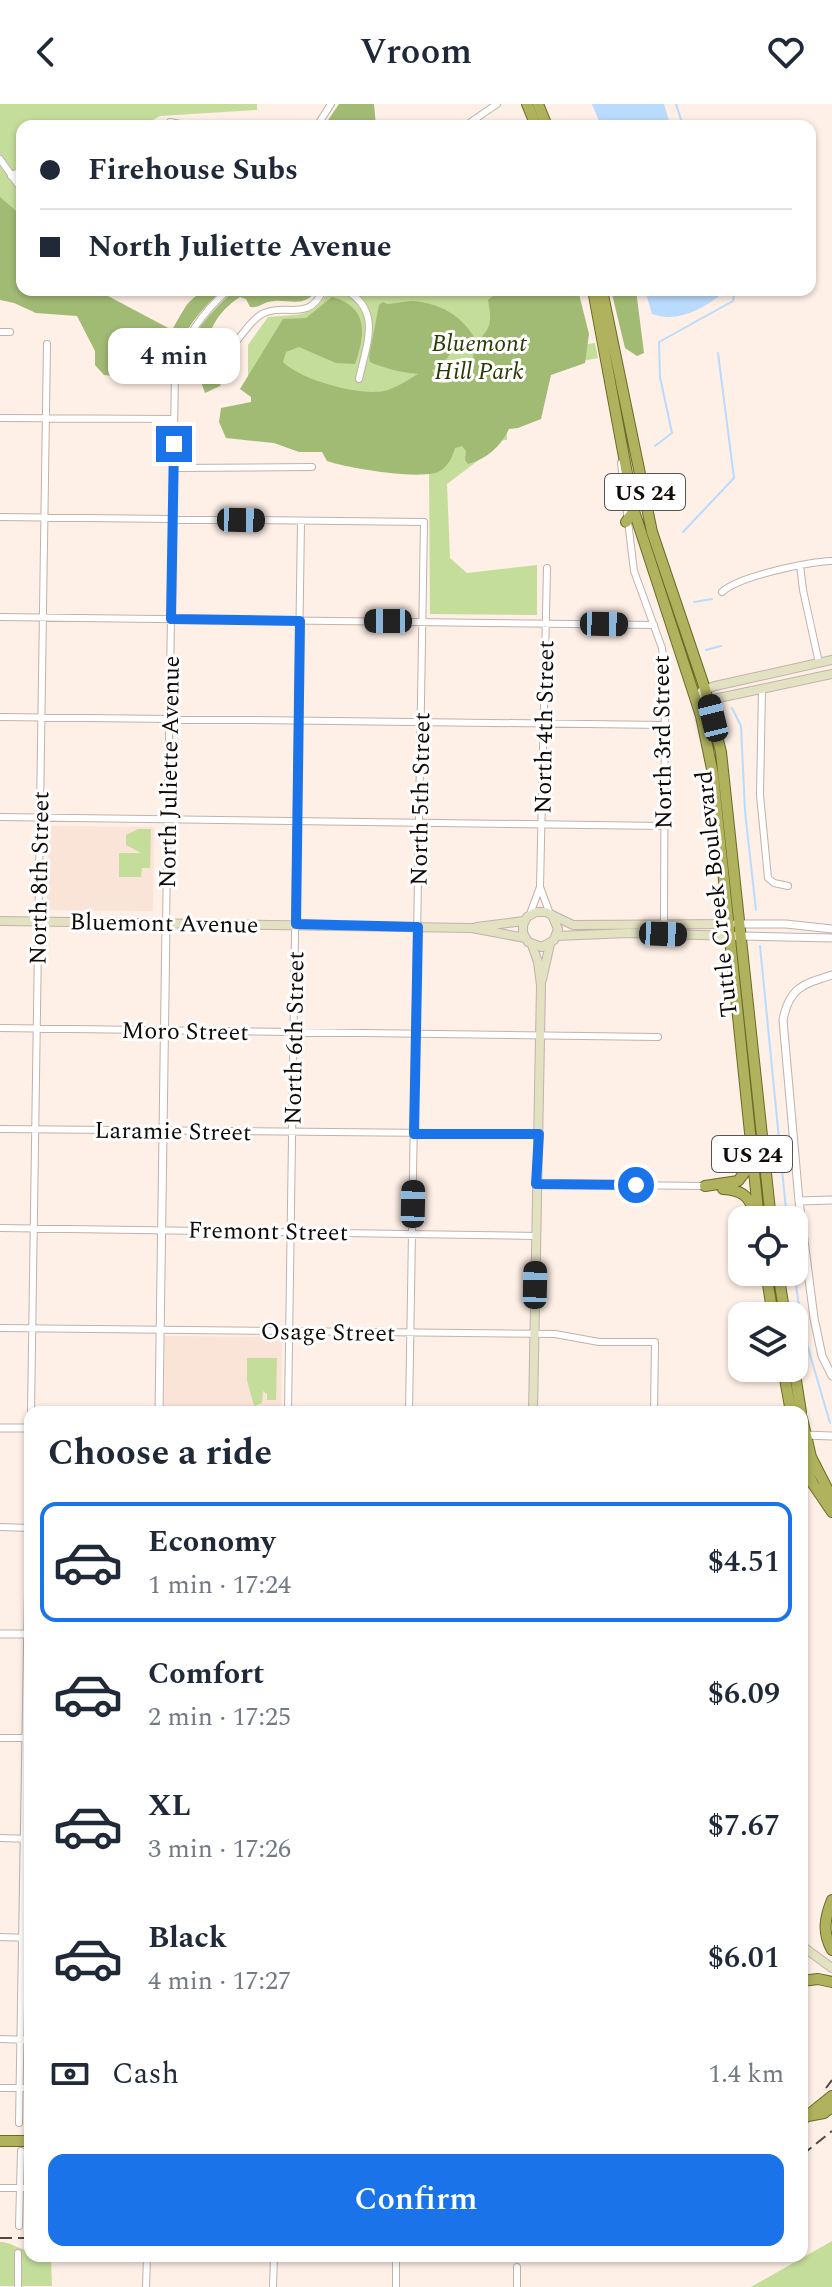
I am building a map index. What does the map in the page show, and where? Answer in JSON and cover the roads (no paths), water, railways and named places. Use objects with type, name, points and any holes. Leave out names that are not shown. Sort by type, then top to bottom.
[{"type":"highway","name":"Tuttle Creek Boulevard","points":[[594,296],[634,511],[694,696],[713,774],[729,924],[736,936],[769,1206]]},
{"type":"highway","name":"Tuttle Creek Boulevard","points":[[603,296],[652,532],[707,694],[725,777],[741,924],[736,936],[756,1206]]},
{"type":"highway","points":[[626,522],[634,511],[640,488],[639,462]]},
{"type":"highway","points":[[705,1186],[738,1181],[745,1172],[745,1088]]},
{"type":"highway","points":[[705,1186],[743,1193],[752,1206]]},
{"type":"highway","points":[[786,1382],[790,1406]]},
{"type":"highway","points":[[796,1382],[800,1406]]},
{"type":"highway","points":[[808,1448],[819,1477],[832,1498]]},
{"type":"highway","points":[[808,1473],[832,1512]]},
{"type":"highway","points":[[832,1900],[825,1924],[827,1941],[832,1950]]},
{"type":"highway","points":[[808,1980],[832,1982]]},
{"type":"highway","points":[[808,2112],[832,2096]]},
{"type":"highway","points":[[808,2115],[824,2113],[832,2107]]},
{"type":"highway","points":[[0,2141],[24,2141]]},
{"type":"main road","points":[[707,694],[832,660]]},
{"type":"main road","points":[[791,682],[814,671],[819,663]]},
{"type":"main road","points":[[762,688],[765,683],[794,669]]},
{"type":"main road","points":[[694,696],[762,688],[832,674]]},
{"type":"main road","points":[[533,1406],[541,985],[538,962],[522,929],[527,917],[542,911],[573,925],[741,924]]},
{"type":"main road","points":[[541,985],[557,924],[551,915]]},
{"type":"main road","name":"Bluemont Avenue","points":[[0,921],[472,928],[527,917]]},
{"type":"main road","name":"Bluemont Avenue","points":[[472,928],[528,942]]},
{"type":"main road","points":[[528,942],[542,947],[553,940],[629,933],[736,936]]},
{"type":"main road","points":[[808,1950],[832,1968]]},
{"type":"main road","points":[[808,1957],[832,1974]]},
{"type":"street","points":[[474,120],[497,104]]},
{"type":"street","points":[[0,159],[16,182]]},
{"type":"street","points":[[11,176],[16,173]]},
{"type":"street","name":"North Juliette Avenue","points":[[159,1406],[174,419],[178,359],[212,304],[221,296]]},
{"type":"street","points":[[235,343],[259,315],[273,310],[302,311],[321,296]]},
{"type":"street","points":[[356,296],[363,304],[370,324],[359,379]]},
{"type":"street","points":[[0,332],[10,332]]},
{"type":"street","name":"North 8th Street","points":[[31,1406],[47,344]]},
{"type":"street","points":[[0,418],[174,419]]},
{"type":"street","name":"North 3rd Street","points":[[619,433],[626,522],[634,571],[662,648],[665,674],[664,923]]},
{"type":"street","points":[[174,468],[312,467]]},
{"type":"street","points":[[0,517],[301,521]]},
{"type":"street","name":"North 5th Street","points":[[301,521],[424,522],[409,1406]]},
{"type":"street","name":"North 6th Street","points":[[288,1406],[301,521]]},
{"type":"street","points":[[722,592],[730,586],[800,565],[832,561]]},
{"type":"street","points":[[800,565],[819,663]]},
{"type":"street","name":"North 4th Street","points":[[527,917],[540,887],[547,568]]},
{"type":"street","points":[[0,617],[654,625]]},
{"type":"street","points":[[762,688],[760,795],[768,878],[774,883],[788,886]]},
{"type":"street","points":[[0,717],[665,725]]},
{"type":"street","points":[[0,817],[665,826]]},
{"type":"street","name":"North 4th Street","points":[[540,887],[551,915]]},
{"type":"street","points":[[629,933],[663,927],[664,923]]},
{"type":"street","points":[[741,924],[832,929]]},
{"type":"street","points":[[736,936],[829,938]]},
{"type":"street","points":[[832,975],[798,988],[785,1007],[783,1020],[799,1201],[814,1318],[822,1356],[832,1376]]},
{"type":"street","name":"Moro Street","points":[[0,1028],[658,1037]]},
{"type":"street","name":"Laramie Street","points":[[0,1129],[539,1134]]},
{"type":"street","points":[[536,1184],[705,1186]]},
{"type":"street","points":[[799,1201],[832,1200]]},
{"type":"street","name":"Fremont Street","points":[[0,1228],[536,1236]]},
{"type":"street","name":"Osage Street","points":[[0,1328],[534,1334],[562,1335],[599,1342],[655,1342],[654,1406]]},
{"type":"street","points":[[0,1428],[24,1428]]},
{"type":"street","points":[[808,1435],[832,1436]]},
{"type":"street","points":[[0,1527],[24,1528]]},
{"type":"street","points":[[0,1634],[24,1634]]},
{"type":"street","points":[[0,1738],[24,1738]]},
{"type":"street","points":[[0,1838],[24,1839]]},
{"type":"street","points":[[0,1937],[24,1938]]},
{"type":"street","points":[[19,2123],[24,1979]]},
{"type":"street","points":[[0,2039],[21,2040]]},
{"type":"street","points":[[0,2088],[24,2088]]},
{"type":"street","points":[[19,2226],[21,2151]]},
{"type":"street","points":[[0,2188],[24,2188]]},
{"type":"street","points":[[18,2253],[18,2287]]},
{"type":"street","points":[[146,2287],[147,2262]]},
{"type":"street","points":[[273,2287],[274,2262]]},
{"type":"street","points":[[396,2262],[396,2287]]},
{"type":"street","points":[[517,2267],[517,2287]]},
{"type":"water","points":[[592,104],[664,104],[669,120],[599,120]]},
{"type":"water","points":[[647,296],[719,296],[697,310],[680,316],[652,314]]},
{"type":"waterway","points":[[676,104],[681,120]]},
{"type":"waterway","points":[[655,446],[672,433],[660,377],[659,342],[733,301],[734,296]]},
{"type":"waterway","points":[[683,532],[734,478],[718,353]]},
{"type":"waterway","points":[[694,602],[712,599]]},
{"type":"waterway","points":[[706,650],[721,646]]},
{"type":"waterway","points":[[732,708],[741,726],[745,811],[756,910]]},
{"type":"waterway","points":[[760,946],[786,1206]]},
{"type":"waterway","points":[[796,1286],[802,1327],[830,1423]]},
{"type":"railway","points":[[826,2088],[832,2080]]},
{"type":"railway","points":[[808,2150],[832,2131]]},
{"type":"railway","points":[[0,2238],[24,2238]]},
{"type":"park label","name":"Bluemont Hill Park","points":[[479,357]]}]
